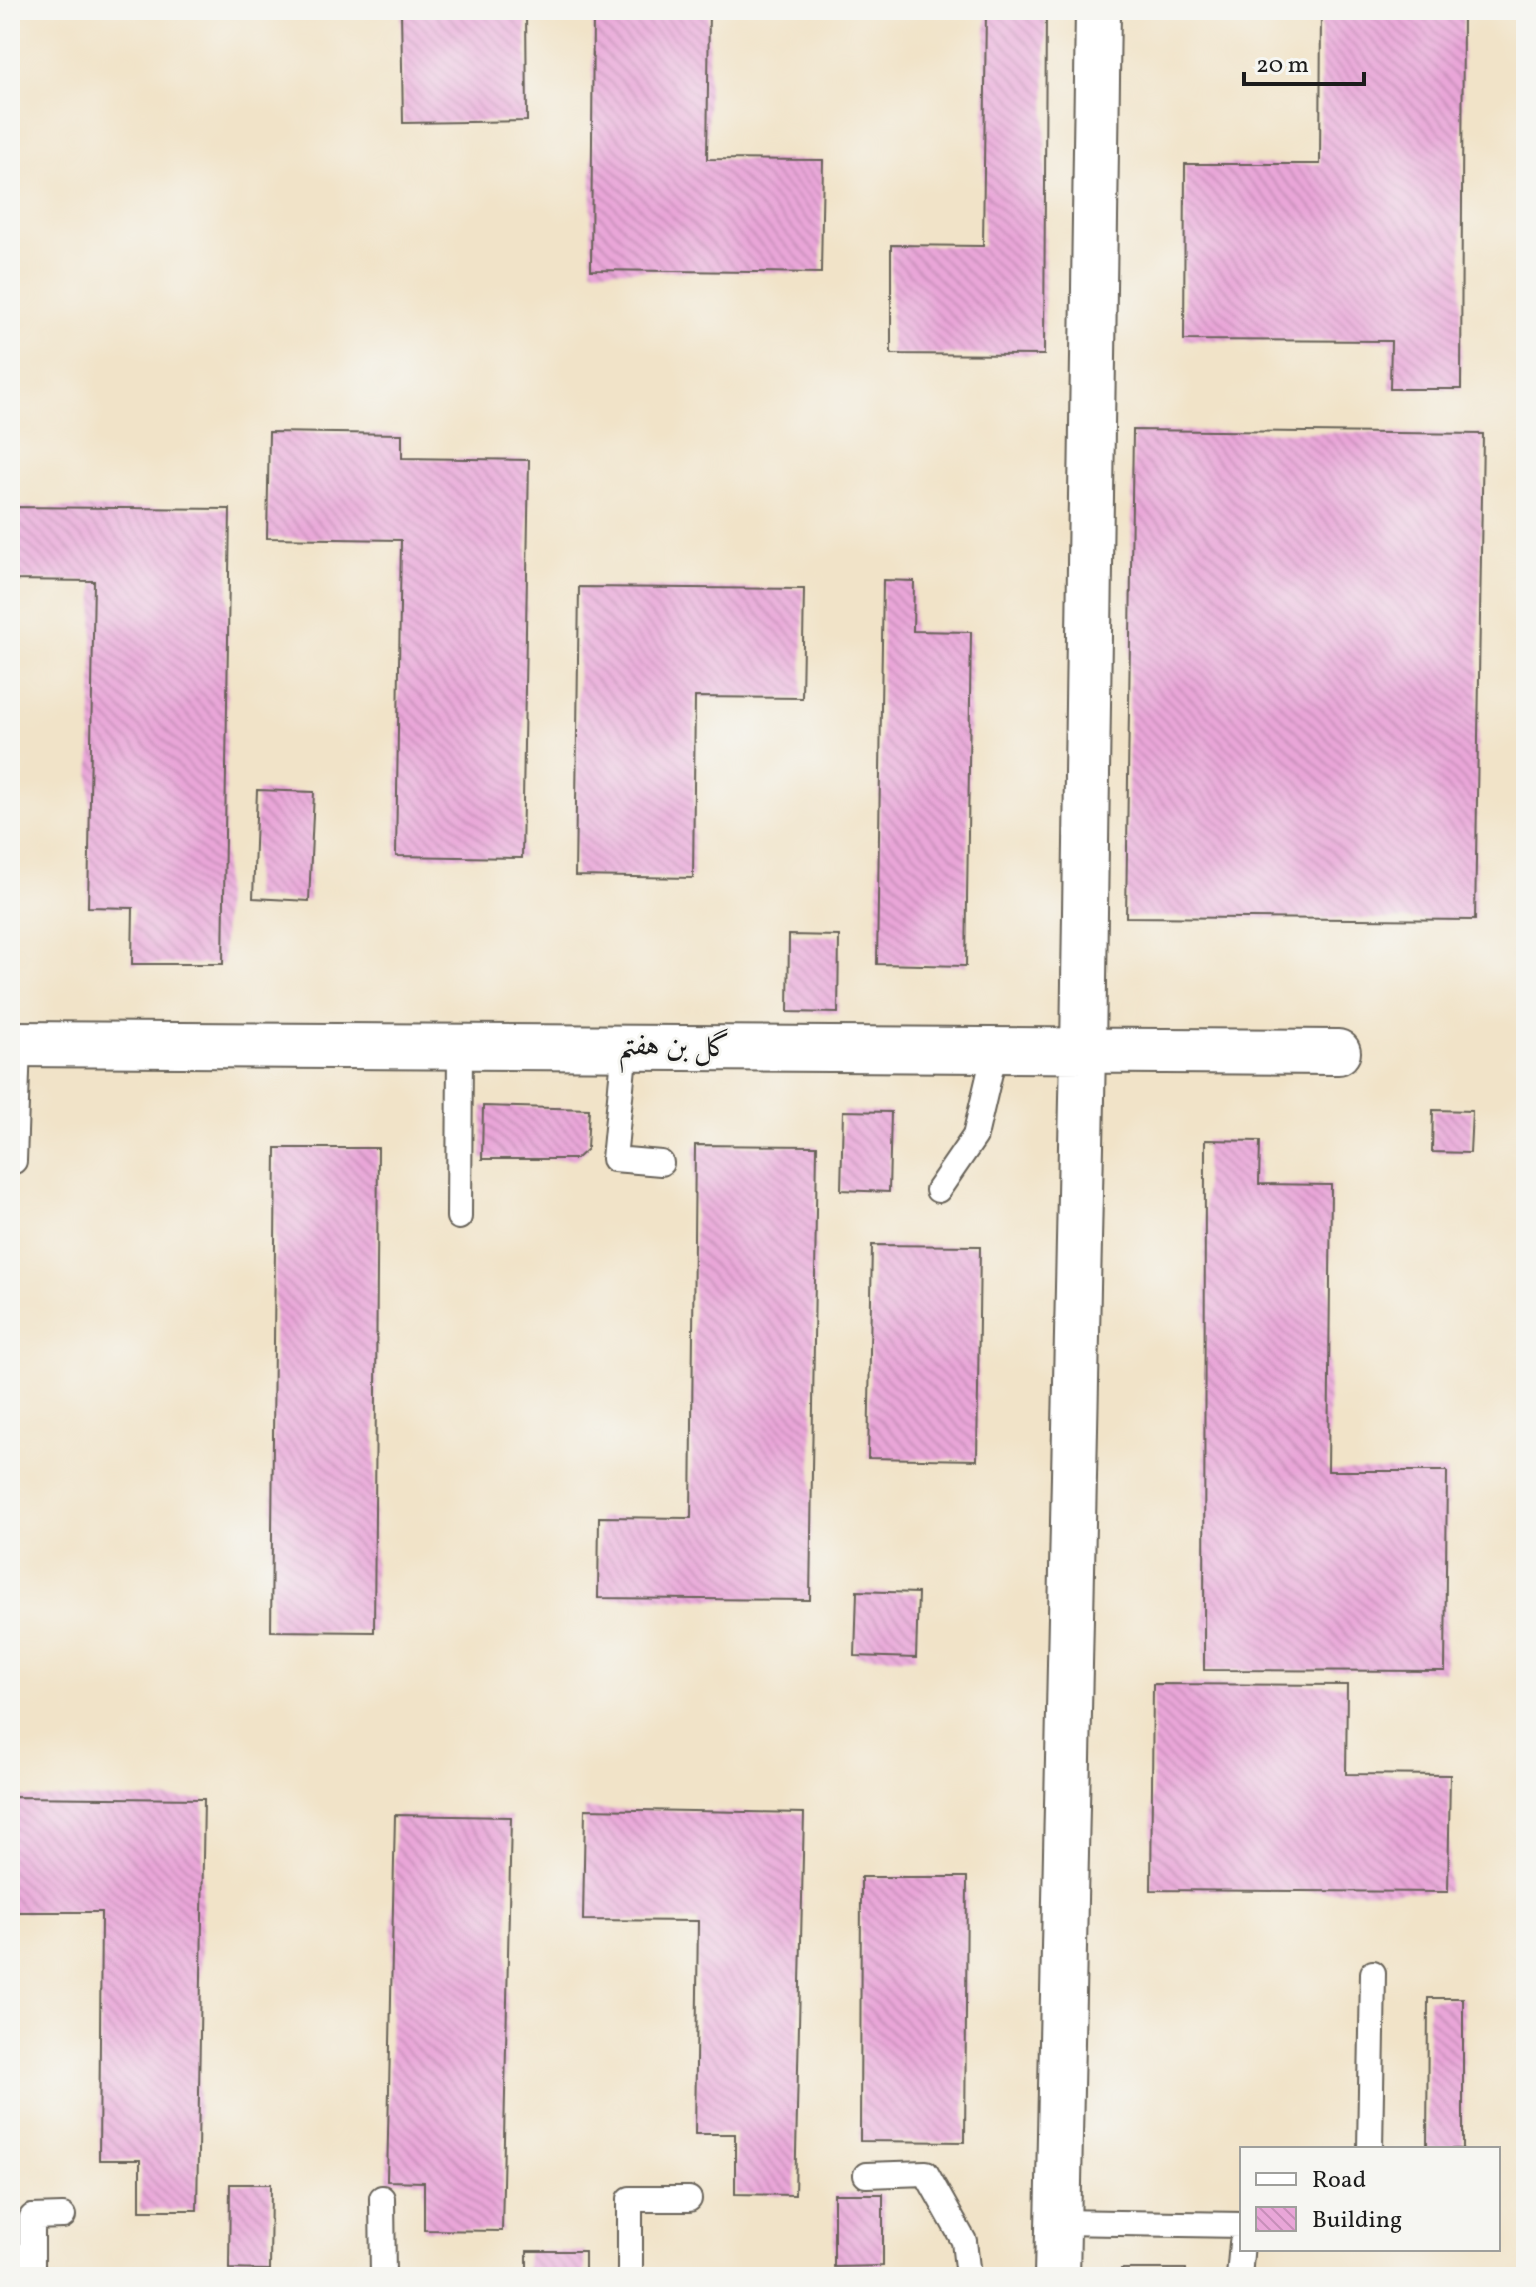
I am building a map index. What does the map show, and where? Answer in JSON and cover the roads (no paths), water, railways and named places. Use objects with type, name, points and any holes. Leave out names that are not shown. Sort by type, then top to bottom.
[{"type":"street","points":[[1057,2277],[1083,1052],[1098,10]]},
{"type":"street","name":"گل بن هفتم","points":[[14,1044],[1338,1052]]},
{"type":"lane","points":[[14,1044],[14,1161]]},
{"type":"lane","points":[[459,1217],[460,1045]]},
{"type":"lane","points":[[625,1046],[614,1159],[661,1163]]},
{"type":"lane","points":[[938,1190],[975,1136],[995,1051]]},
{"type":"lane","points":[[1370,2147],[1373,1973]]},
{"type":"lane","points":[[866,2175],[926,2173],[964,2241],[968,2277]]},
{"type":"lane","points":[[382,2198],[383,2277]]},
{"type":"lane","points":[[630,2277],[630,2199],[689,2199]]},
{"type":"lane","points":[[32,2277],[32,2217],[63,2216]]},
{"type":"lane","points":[[1058,2222],[1240,2225]]},
{"type":"lane","points":[[1239,2277],[1241,2251]]}]
